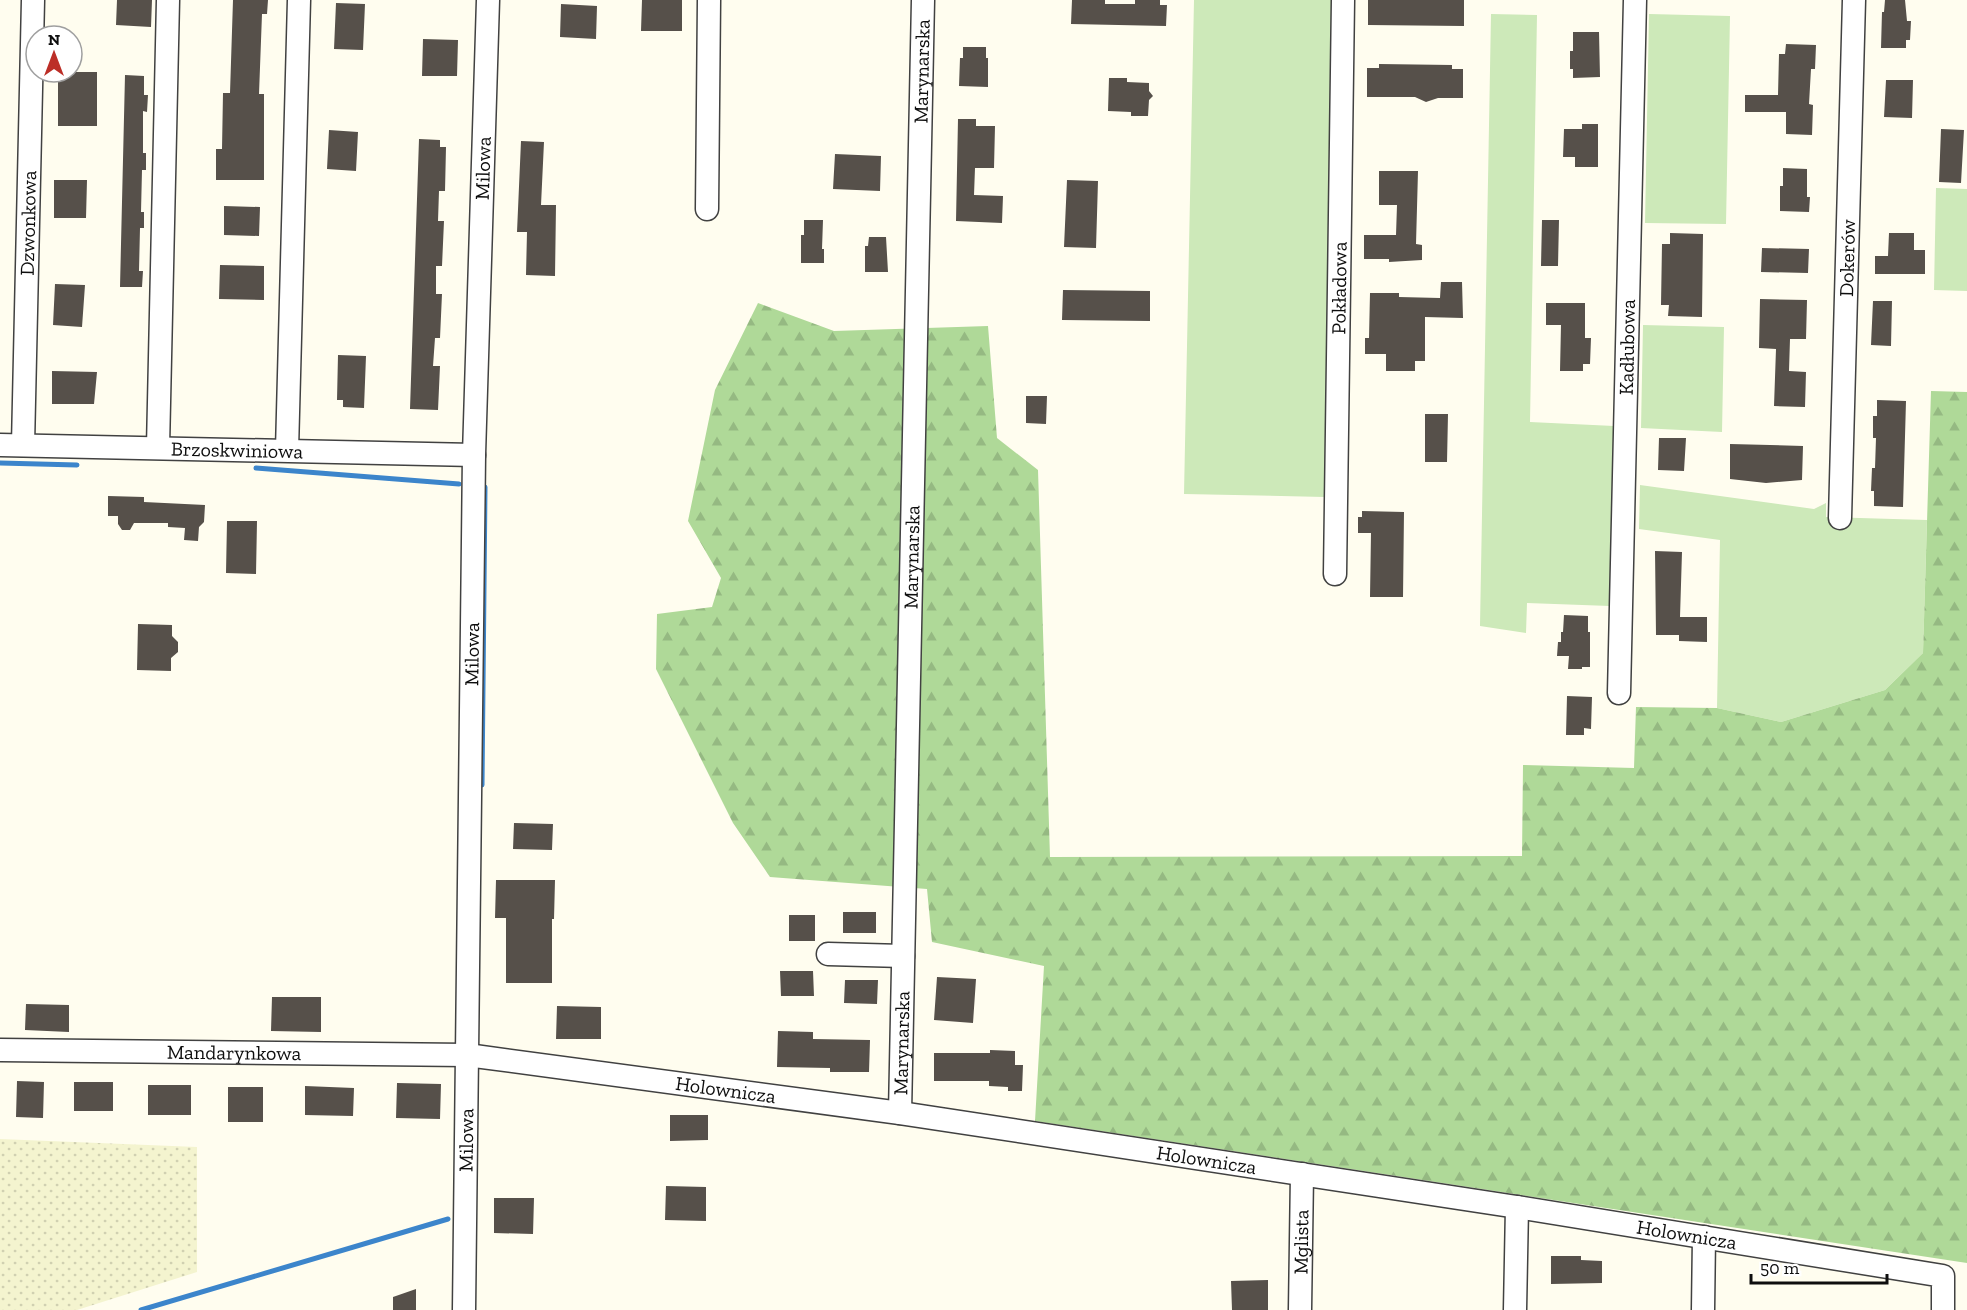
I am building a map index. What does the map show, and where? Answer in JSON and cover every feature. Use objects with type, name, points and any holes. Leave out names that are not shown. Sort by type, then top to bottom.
[{"type":"street","name":"Dzwonkowa","points":[[23,445],[33,0]]},
{"type":"street","points":[[158,447],[168,0]]},
{"type":"street","points":[[287,450],[299,0]]},
{"type":"street","name":"Milowa","points":[[464,1310],[474,455],[488,0]]},
{"type":"street","points":[[707,210],[709,0]]},
{"type":"street","name":"Marynarska","points":[[900,1113],[923,0]]},
{"type":"street","name":"Pokładowa","points":[[1335,574],[1343,0]]},
{"type":"street","name":"Kadłubowa","points":[[1619,693],[1635,0]]},
{"type":"street","name":"Dokerów","points":[[1840,518],[1854,0]]},
{"type":"street","name":"Brzoskwiniowa","points":[[0,445],[474,455]]},
{"type":"street","points":[[828,954],[903,956]]},
{"type":"street","name":"Mandarynkowa","points":[[0,1050],[467,1055]]},
{"type":"street","name":"Holownicza","points":[[467,1055],[900,1113],[1517,1207],[1943,1276],[1943,1310]]},
{"type":"street","name":"Mglista","points":[[1300,1310],[1302,1174]]},
{"type":"street","points":[[1515,1310],[1517,1207]]},
{"type":"street","points":[[1703,1310],[1704,1237]]},
{"type":"green space","points":[[1194,0],[1333,0],[1325,497],[1184,494]]},
{"type":"green space","points":[[1491,14],[1537,15],[1530,422],[1614,426],[1610,606],[1527,603],[1526,633],[1480,626]]},
{"type":"green space","points":[[1649,14],[1730,16],[1726,224],[1645,223]]},
{"type":"green space","points":[[1936,188],[1967,189],[1967,291],[1934,290]]},
{"type":"green space","points":[[758,303],[834,331],[988,326],[997,438],[1038,470],[1050,857],[1522,856],[1523,765],[1634,768],[1636,707],[1717,708],[1781,722],[1885,690],[1923,653],[1931,391],[1967,392],[1967,1263],[1035,1121],[1044,966],[932,942],[927,889],[770,877],[733,823],[656,669],[657,614],[712,607],[721,578],[688,521],[715,390]]},
{"type":"green space","points":[[1643,325],[1724,327],[1722,432],[1641,428]]},
{"type":"green space","points":[[1640,485],[1814,509],[1826,503],[1826,517],[1927,520],[1923,653],[1885,690],[1781,722],[1717,708],[1720,540],[1639,529]]},
{"type":"green space","points":[[0,1139],[197,1147],[197,1272],[77,1310],[0,1310]]},
{"type":"building","points":[[117,0],[152,0],[151,27],[116,25]]},
{"type":"building","points":[[233,0],[268,0],[267,14],[262,14],[259,94],[264,94],[264,180],[216,180],[216,149],[222,149],[223,93],[230,93]]},
{"type":"building","points":[[642,0],[682,0],[682,31],[641,31]]},
{"type":"building","points":[[1072,0],[1105,0],[1105,4],[1135,4],[1135,0],[1160,0],[1160,5],[1167,5],[1166,26],[1071,24]]},
{"type":"building","points":[[1368,0],[1464,0],[1464,26],[1368,25]]},
{"type":"building","points":[[1885,0],[1905,0],[1907,21],[1911,21],[1910,40],[1906,40],[1906,48],[1881,48],[1882,12],[1884,12]]},
{"type":"building","points":[[336,3],[365,4],[363,50],[334,49]]},
{"type":"building","points":[[561,4],[597,6],[596,39],[560,37]]},
{"type":"building","points":[[1573,32],[1599,32],[1600,77],[1573,78],[1573,69],[1570,69],[1570,51],[1573,51]]},
{"type":"building","points":[[423,39],[458,40],[457,76],[422,76]]},
{"type":"building","points":[[1786,44],[1816,45],[1815,69],[1811,69],[1809,104],[1813,105],[1812,135],[1786,134],[1786,112],[1745,112],[1745,95],[1778,95],[1779,54],[1785,54]]},
{"type":"building","points":[[963,47],[986,47],[988,87],[959,86],[960,58],[963,58]]},
{"type":"building","points":[[1379,64],[1452,65],[1452,69],[1463,69],[1463,98],[1438,98],[1426,102],[1415,97],[1367,97],[1367,68],[1379,68]]},
{"type":"building","points":[[84,72],[97,72],[97,126],[58,126],[58,84],[84,84]]},
{"type":"building","points":[[125,75],[144,76],[144,95],[148,95],[147,112],[143,111],[143,153],[146,153],[146,170],[142,170],[141,212],[144,212],[144,228],[140,228],[139,271],[143,271],[142,287],[120,287]]},
{"type":"building","points":[[1109,78],[1127,78],[1127,82],[1149,83],[1149,91],[1153,96],[1149,100],[1148,116],[1131,116],[1131,112],[1108,111]]},
{"type":"building","points":[[1886,80],[1913,80],[1912,118],[1884,117]]},
{"type":"building","points":[[958,119],[976,119],[976,126],[995,126],[994,168],[975,168],[974,195],[1003,196],[1002,223],[956,221]]},
{"type":"building","points":[[1582,124],[1598,124],[1598,167],[1575,167],[1575,157],[1563,157],[1564,129],[1582,129]]},
{"type":"building","points":[[1941,129],[1964,130],[1961,183],[1939,182]]},
{"type":"building","points":[[329,130],[358,132],[356,171],[327,169]]},
{"type":"building","points":[[419,139],[440,140],[440,147],[446,147],[445,191],[439,191],[438,221],[444,221],[442,266],[436,266],[436,294],[442,294],[440,338],[435,338],[433,366],[440,366],[438,410],[410,409]]},
{"type":"building","points":[[521,141],[544,142],[541,205],[556,205],[555,276],[526,275],[527,232],[517,232]]},
{"type":"building","points":[[835,154],[881,156],[880,191],[833,189]]},
{"type":"building","points":[[1783,168],[1807,169],[1809,212],[1780,211]]},
{"type":"building","points":[[1379,171],[1418,171],[1416,244],[1422,245],[1422,260],[1389,262],[1389,259],[1364,259],[1364,235],[1396,235],[1397,205],[1379,205]]},
{"type":"building","points":[[54,180],[87,180],[86,218],[54,218]]},
{"type":"building","points":[[1067,180],[1098,181],[1096,248],[1064,247]]},
{"type":"building","points":[[224,206],[260,207],[259,236],[224,235]]},
{"type":"building","points":[[804,220],[823,220],[824,263],[801,263],[801,235],[804,235]]},
{"type":"building","points":[[1542,220],[1559,220],[1558,266],[1541,266]]},
{"type":"building","points":[[1670,233],[1703,234],[1702,317],[1668,316],[1669,305],[1661,305],[1662,244],[1670,244]]},
{"type":"building","points":[[1889,233],[1914,233],[1914,250],[1925,250],[1925,274],[1875,274],[1875,256],[1888,256]]},
{"type":"building","points":[[869,237],[886,237],[888,272],[865,272],[865,246],[868,246]]},
{"type":"building","points":[[1762,248],[1809,249],[1808,273],[1761,272]]},
{"type":"building","points":[[220,265],[264,266],[264,300],[219,299]]},
{"type":"building","points":[[1441,282],[1462,282],[1463,318],[1425,317],[1425,361],[1415,361],[1415,371],[1386,371],[1386,354],[1365,354],[1365,338],[1369,338],[1370,293],[1399,293],[1399,297],[1440,298]]},
{"type":"building","points":[[55,284],[85,285],[82,327],[53,325]]},
{"type":"building","points":[[1063,290],[1150,291],[1150,321],[1062,320]]},
{"type":"building","points":[[1760,299],[1807,300],[1806,339],[1790,339],[1789,371],[1806,372],[1805,407],[1774,406],[1776,349],[1759,348]]},
{"type":"building","points":[[1873,301],[1892,301],[1891,346],[1871,345]]},
{"type":"building","points":[[1546,303],[1585,303],[1585,338],[1591,338],[1590,364],[1583,364],[1583,371],[1560,371],[1561,325],[1546,325]]},
{"type":"building","points":[[338,355],[366,356],[364,408],[343,407],[343,400],[337,400]]},
{"type":"building","points":[[52,371],[97,372],[94,404],[52,404]]},
{"type":"building","points":[[1026,396],[1047,396],[1046,424],[1026,423]]},
{"type":"building","points":[[1877,400],[1906,401],[1903,507],[1874,506],[1874,491],[1871,491],[1872,468],[1875,468],[1876,438],[1873,438],[1873,416],[1877,416]]},
{"type":"building","points":[[1425,414],[1448,414],[1447,462],[1425,462]]},
{"type":"building","points":[[1659,438],[1686,438],[1684,471],[1658,470]]},
{"type":"building","points":[[1730,444],[1803,446],[1802,480],[1766,483],[1730,479]]},
{"type":"building","points":[[108,496],[144,497],[144,502],[205,505],[204,522],[199,527],[198,541],[184,540],[185,528],[168,527],[168,523],[134,523],[130,530],[122,530],[118,524],[118,516],[108,516]]},
{"type":"building","points":[[1362,511],[1404,512],[1403,597],[1370,597],[1371,533],[1358,533],[1358,517],[1362,517]]},
{"type":"building","points":[[227,521],[257,521],[256,574],[226,573]]},
{"type":"building","points":[[1655,551],[1682,552],[1680,617],[1707,617],[1707,642],[1679,641],[1679,635],[1656,635]]},
{"type":"building","points":[[1564,615],[1588,616],[1590,667],[1568,669],[1569,656],[1557,656],[1558,642],[1561,642],[1561,632],[1563,632]]},
{"type":"building","points":[[138,624],[172,625],[172,636],[178,642],[178,652],[171,658],[171,671],[137,670]]},
{"type":"building","points":[[1567,696],[1592,697],[1591,729],[1584,728],[1584,735],[1566,735]]},
{"type":"building","points":[[514,823],[553,824],[552,850],[513,849]]},
{"type":"building","points":[[496,880],[555,880],[554,919],[552,919],[552,983],[506,983],[506,918],[495,918]]},
{"type":"building","points":[[843,912],[876,912],[876,933],[843,933]]},
{"type":"building","points":[[789,915],[815,915],[815,941],[789,941]]},
{"type":"building","points":[[780,971],[813,971],[814,996],[781,996]]},
{"type":"building","points":[[937,977],[976,979],[973,1023],[934,1020]]},
{"type":"building","points":[[845,980],[878,980],[877,1004],[844,1003]]},
{"type":"building","points":[[272,997],[321,997],[321,1032],[271,1031]]},
{"type":"building","points":[[26,1004],[69,1005],[69,1032],[25,1030]]},
{"type":"building","points":[[557,1006],[601,1007],[601,1039],[556,1039]]},
{"type":"building","points":[[778,1031],[813,1032],[813,1039],[870,1040],[869,1072],[830,1072],[830,1068],[777,1067]]},
{"type":"building","points":[[990,1050],[1015,1051],[1015,1065],[1023,1065],[1022,1091],[1008,1091],[1008,1087],[989,1086],[989,1081],[934,1081],[934,1053],[990,1053]]},
{"type":"building","points":[[17,1081],[44,1082],[43,1118],[16,1117]]},
{"type":"building","points":[[74,1082],[113,1082],[113,1111],[74,1111]]},
{"type":"building","points":[[397,1083],[441,1084],[440,1119],[396,1118]]},
{"type":"building","points":[[148,1085],[191,1085],[191,1115],[148,1115]]},
{"type":"building","points":[[305,1086],[354,1088],[353,1116],[305,1115]]},
{"type":"building","points":[[228,1087],[263,1087],[263,1122],[228,1122]]},
{"type":"building","points":[[670,1115],[708,1115],[708,1140],[670,1141]]},
{"type":"building","points":[[666,1186],[706,1187],[706,1221],[665,1220]]},
{"type":"building","points":[[494,1198],[534,1198],[533,1234],[494,1233]]},
{"type":"building","points":[[1551,1256],[1581,1256],[1581,1260],[1602,1261],[1602,1283],[1551,1284]]},
{"type":"building","points":[[1268,1280],[1268,1310],[1232,1310],[1231,1281]]},
{"type":"building","points":[[416,1289],[416,1310],[393,1310],[393,1297]]},
{"type":"waterway","points":[[0,463],[77,465]]},
{"type":"waterway","points":[[256,468],[459,484]]},
{"type":"waterway","points":[[482,785],[485,487]]},
{"type":"waterway","points":[[141,1310],[448,1219]]}]
